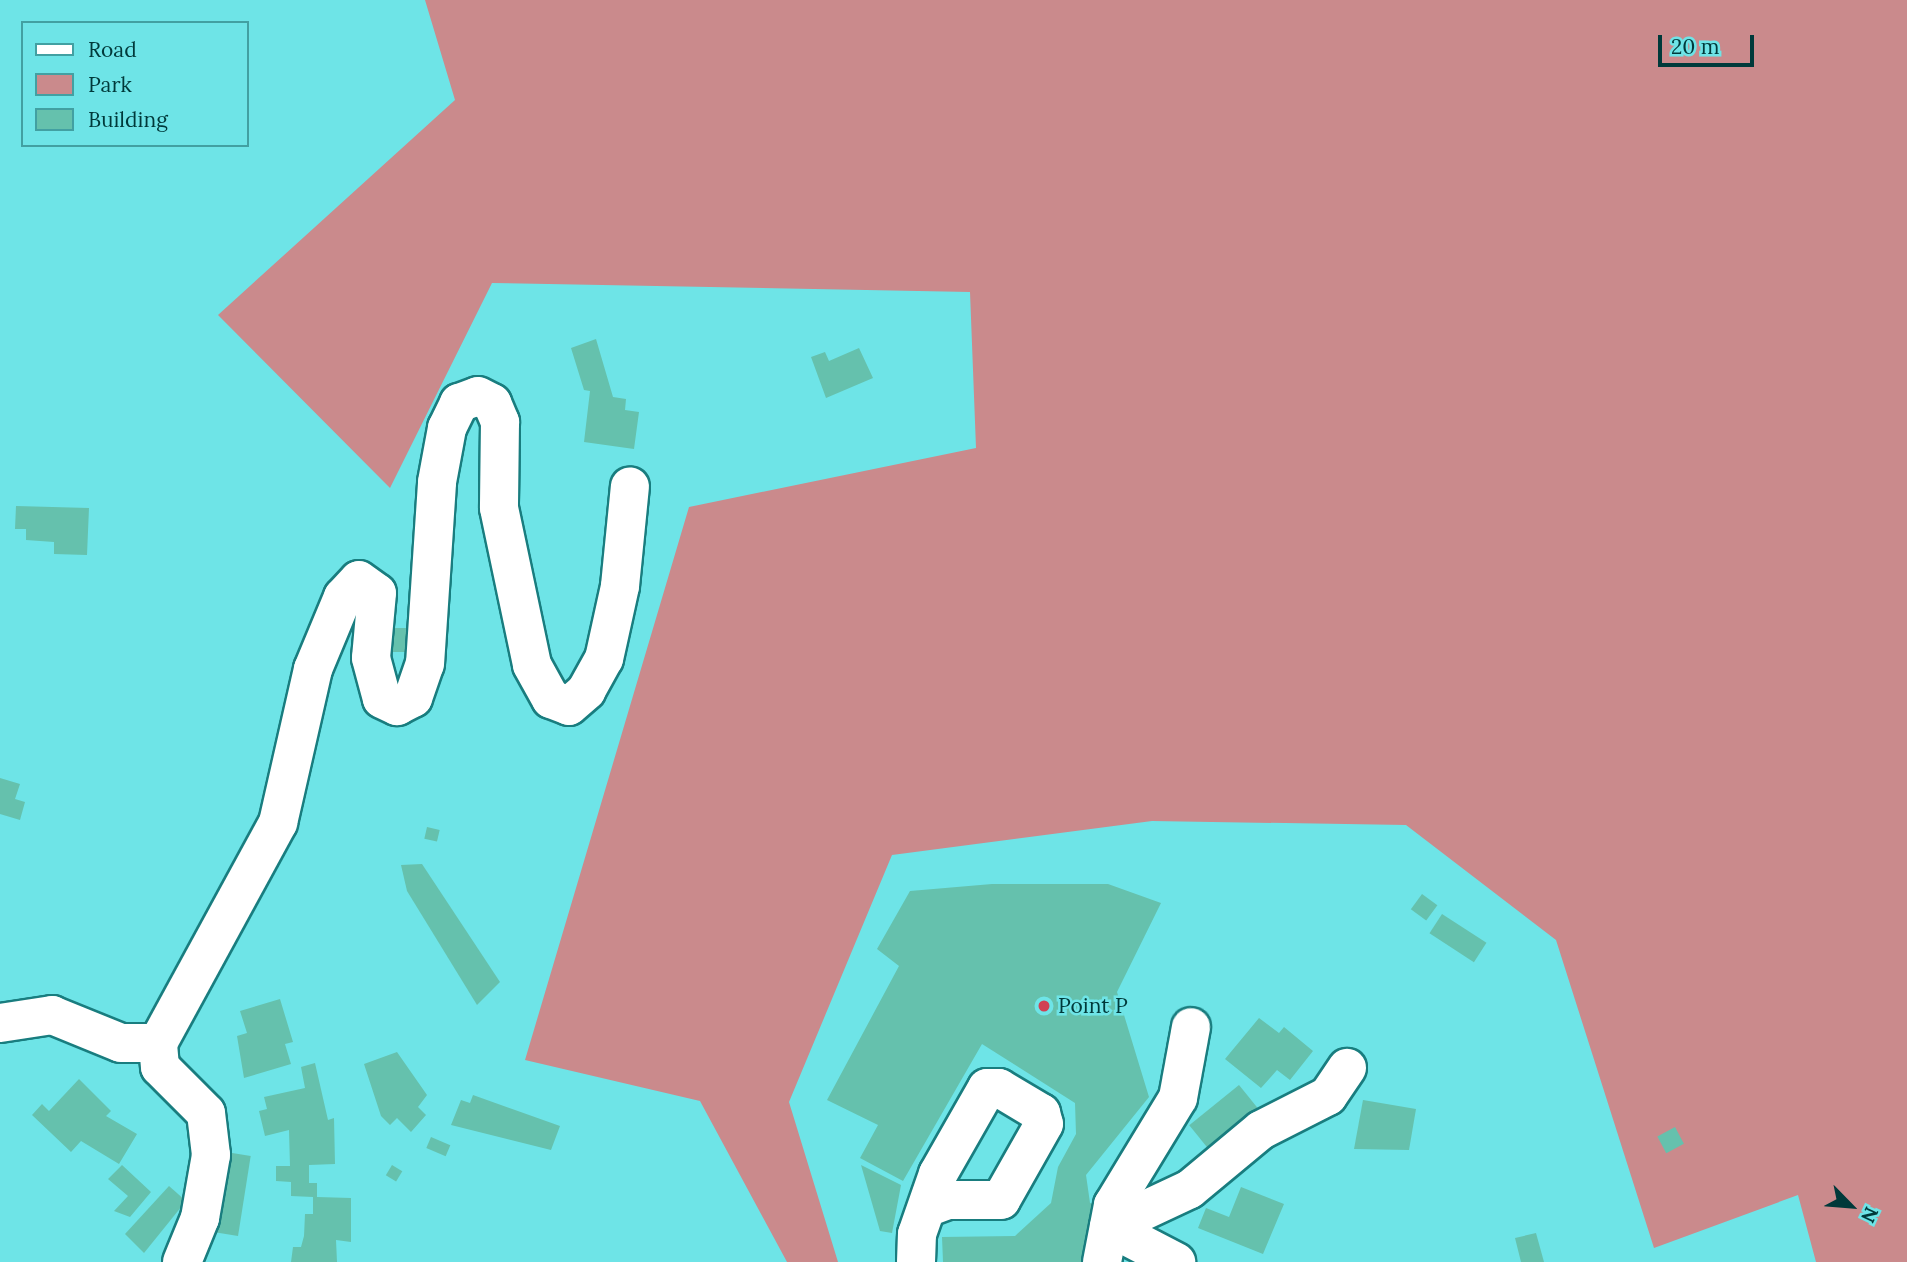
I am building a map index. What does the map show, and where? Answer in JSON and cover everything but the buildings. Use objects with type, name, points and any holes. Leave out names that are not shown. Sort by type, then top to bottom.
[{"type":"street","points":[[182,1262],[200,1218],[210,1144],[206,1112],[160,1067],[158,1043],[278,823],[313,669],[343,597],[359,580],[377,593],[371,658],[382,699],[397,706],[413,698],[425,664],[437,482],[459,403],[478,396],[492,403],[500,422],[499,508],[532,666],[551,699],[569,706],[604,659],[621,586],[629,486]]},
{"type":"street","points":[[0,1024],[52,1015],[121,1043],[158,1043]]},
{"type":"street","points":[[1105,1245],[1113,1205],[1178,1098],[1191,1027]]},
{"type":"street","points":[[1105,1245],[1190,1189],[1261,1130],[1328,1096],[1347,1068]]},
{"type":"street","points":[[916,1262],[917,1234],[929,1207]]},
{"type":"street","points":[[1105,1245],[1176,1262]]},
{"type":"green space","points":[[425,0],[1907,0],[1907,1262],[1816,1262],[1798,1195],[1654,1248],[1556,940],[1406,825],[1152,821],[892,855],[789,1102],[838,1262],[787,1262],[700,1101],[525,1060],[689,507],[976,448],[970,292],[492,283],[390,488],[218,315],[455,100]]},
{"type":"place","name":"Point P","points":[[1044,1006]]}]
